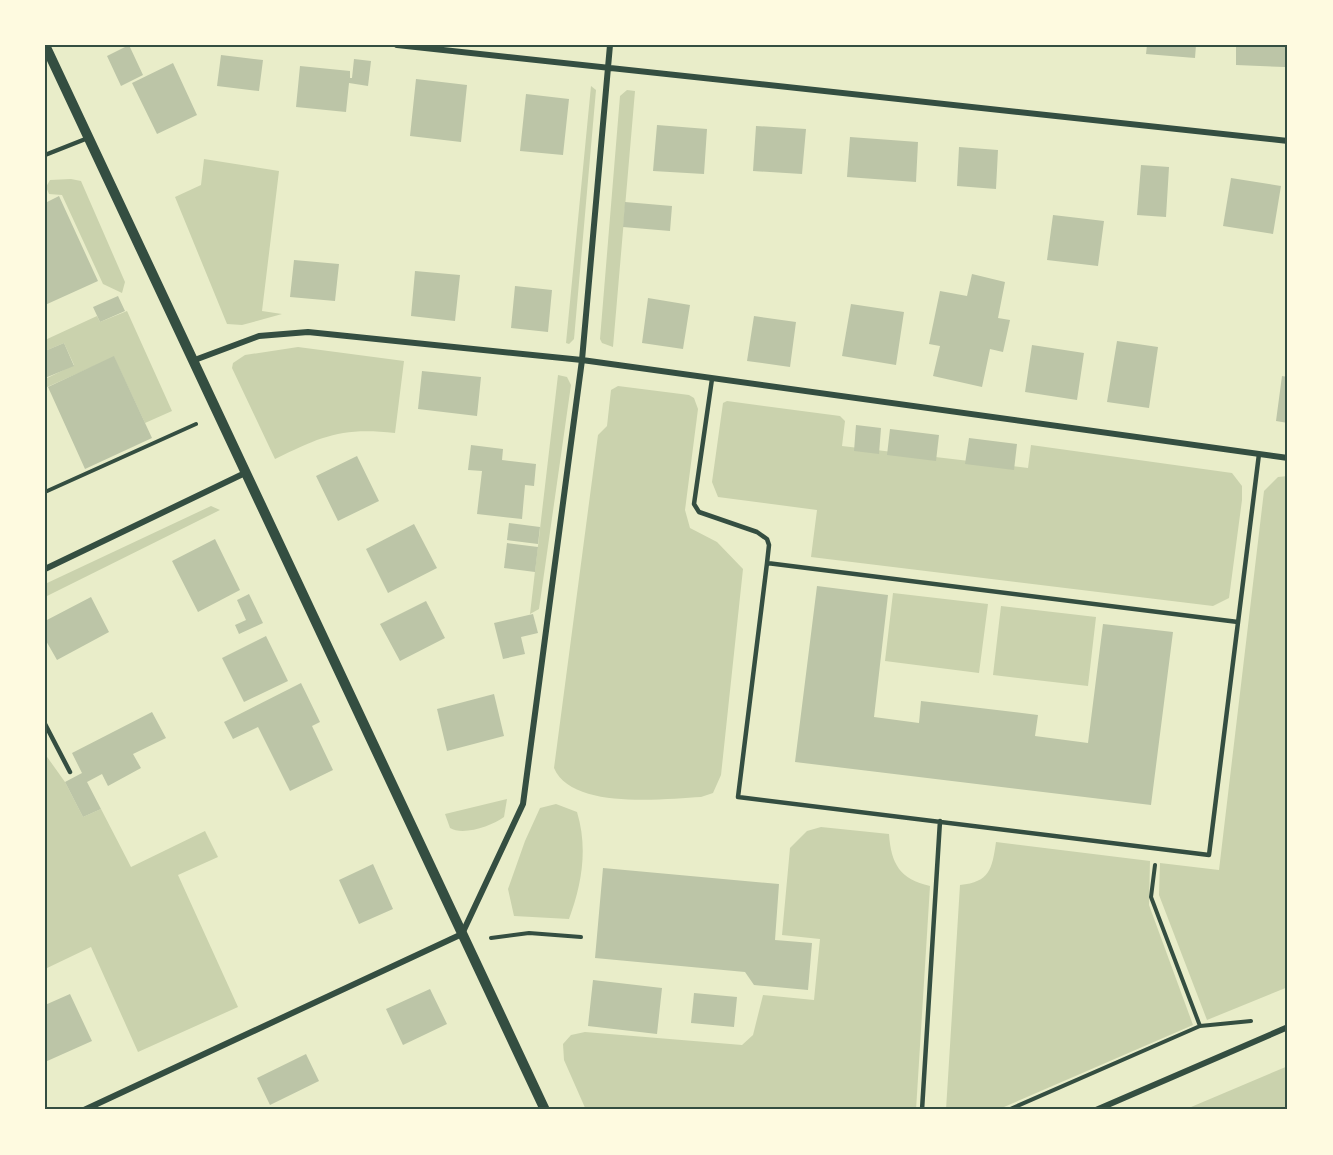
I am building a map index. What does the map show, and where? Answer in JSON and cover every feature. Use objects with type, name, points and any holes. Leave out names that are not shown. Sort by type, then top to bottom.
[{"type":"street","points":[[45,45],[546,1110]]},
{"type":"street","points":[[397,45],[1288,141]]},
{"type":"street","points":[[84,1110],[462,934],[523,804],[582,360],[610,45]]},
{"type":"street","points":[[192,361],[252,338],[299,332],[582,360],[1288,458]]},
{"type":"street","points":[[45,569],[245,473]]},
{"type":"street","points":[[1096,1110],[1288,1027]]},
{"type":"lane","points":[[45,155],[88,138]]},
{"type":"lane","points":[[712,379],[694,504],[699,512],[762,535],[769,545],[738,797],[1209,855],[1258,454]]},
{"type":"lane","points":[[767,563],[1238,622]]},
{"type":"lane","points":[[45,724],[70,772]]},
{"type":"lane","points":[[922,1110],[940,821]]},
{"type":"path","points":[[45,492],[196,424]]},
{"type":"path","points":[[1157,848],[1152,897],[1200,1026]]},
{"type":"path","points":[[491,938],[529,933],[581,937]]},
{"type":"path","points":[[1008,1110],[1200,1026],[1255,1021]]},
{"type":"green space","points":[[591,86],[596,90],[574,339],[569,344],[566,343]]},
{"type":"green space","points":[[627,90],[635,91],[613,347],[602,343],[600,339],[620,96]]},
{"type":"green space","points":[[204,159],[279,171],[262,311],[282,314],[242,325],[227,324],[175,197],[201,185]]},
{"type":"green space","points":[[50,180],[81,181],[125,282],[122,293],[103,284],[62,195],[49,194],[46,187]]},
{"type":"green space","points":[[127,311],[172,411],[145,423],[114,357],[45,388],[45,379],[74,365],[64,343],[45,351],[45,340],[97,316],[100,322]]},
{"type":"green space","points":[[298,347],[404,361],[395,433],[360,431],[333,435],[306,444],[275,459],[232,368],[233,363],[245,355]]},
{"type":"green space","points":[[558,375],[567,377],[571,385],[539,609],[530,614]]},
{"type":"green space","points":[[618,386],[689,395],[694,398],[698,409],[685,510],[690,528],[717,542],[743,569],[721,775],[713,793],[701,797],[643,800],[598,796],[579,791],[564,781],[554,768],[598,435],[607,426],[611,390]]},
{"type":"green space","points":[[727,401],[840,416],[845,421],[842,446],[1028,468],[1031,445],[1232,473],[1242,486],[1242,500],[1229,598],[1213,606],[811,557],[817,510],[718,497],[712,482],[723,403]]},
{"type":"green space","points":[[1288,476],[1288,987],[1207,1020],[1159,895],[1160,863],[1219,870],[1264,491],[1278,477]]},
{"type":"green space","points":[[211,506],[220,510],[45,597],[45,584]]},
{"type":"green space","points":[[893,593],[988,604],[979,673],[885,661]]},
{"type":"green space","points":[[1001,606],[1096,617],[1088,686],[993,675]]},
{"type":"green space","points":[[45,754],[65,782],[83,817],[101,809],[131,867],[205,831],[218,857],[178,875],[238,1007],[138,1052],[91,947],[45,969]]},
{"type":"green space","points":[[507,799],[504,817],[499,820],[485,827],[470,830],[450,828],[445,814]]},
{"type":"green space","points":[[556,804],[577,812],[582,839],[580,879],[569,919],[514,916],[508,889],[525,841],[540,808]]},
{"type":"green space","points":[[821,827],[889,834],[892,854],[899,869],[911,879],[930,886],[916,1110],[586,1110],[564,1060],[563,1044],[571,1035],[585,1032],[742,1045],[753,1035],[763,995],[814,1000],[820,939],[782,935],[790,848],[807,831]]},
{"type":"green space","points":[[996,842],[1150,861],[1149,905],[1193,1025],[997,1110],[946,1110],[960,885],[978,881],[984,877],[991,867]]},
{"type":"green space","points":[[1288,1066],[1288,1110],[1184,1110]]},
{"type":"building","points":[[129,45],[143,75],[121,86],[107,56]]},
{"type":"building","points":[[1147,45],[1196,45],[1195,58],[1146,54]]},
{"type":"building","points":[[1236,45],[1286,45],[1285,67],[1236,65]]},
{"type":"building","points":[[221,55],[263,60],[259,91],[217,86]]},
{"type":"building","points":[[354,59],[371,61],[368,86],[349,83],[346,112],[296,107],[300,66],[350,71],[350,78],[352,78]]},
{"type":"building","points":[[173,63],[197,115],[157,134],[132,83]]},
{"type":"building","points":[[416,79],[467,85],[461,142],[410,136]]},
{"type":"building","points":[[526,94],[569,99],[563,155],[520,151]]},
{"type":"building","points":[[657,125],[707,129],[704,174],[653,171]]},
{"type":"building","points":[[756,126],[806,129],[802,174],[753,171]]},
{"type":"building","points":[[850,137],[918,142],[916,182],[847,177]]},
{"type":"building","points":[[959,147],[998,150],[996,189],[957,186]]},
{"type":"building","points":[[1141,165],[1169,167],[1166,217],[1137,215]]},
{"type":"building","points":[[1231,178],[1281,186],[1273,234],[1223,226]]},
{"type":"building","points":[[59,196],[98,281],[45,305],[45,203]]},
{"type":"building","points":[[625,202],[672,206],[670,231],[623,227]]},
{"type":"building","points":[[1053,215],[1104,221],[1098,266],[1047,260]]},
{"type":"building","points":[[294,260],[339,264],[335,301],[290,297]]},
{"type":"building","points":[[415,271],[460,275],[455,321],[411,316]]},
{"type":"building","points":[[972,274],[1005,282],[998,318],[1010,320],[1003,352],[990,349],[982,387],[933,376],[940,346],[929,344],[940,291],[967,296]]},
{"type":"building","points":[[515,286],[552,290],[548,332],[511,328]]},
{"type":"building","points":[[118,296],[125,311],[100,322],[93,307]]},
{"type":"building","points":[[648,298],[690,305],[683,349],[642,343]]},
{"type":"building","points":[[851,304],[904,312],[896,365],[842,356]]},
{"type":"building","points":[[754,316],[796,322],[790,367],[747,361]]},
{"type":"building","points":[[1117,341],[1158,347],[1149,408],[1107,402]]},
{"type":"building","points":[[64,343],[74,366],[45,378],[45,351]]},
{"type":"building","points":[[1032,345],[1084,353],[1077,400],[1025,392]]},
{"type":"building","points":[[114,356],[152,438],[85,469],[48,387]]},
{"type":"building","points":[[422,371],[481,377],[477,416],[418,409]]},
{"type":"building","points":[[1282,376],[1288,377],[1288,423],[1276,421]]},
{"type":"building","points":[[856,425],[881,428],[879,454],[854,451]]},
{"type":"building","points":[[890,429],[939,435],[936,461],[887,455]]},
{"type":"building","points":[[969,438],[1017,444],[1014,470],[965,464]]},
{"type":"building","points":[[471,445],[503,449],[502,460],[536,464],[534,486],[525,485],[522,519],[477,514],[482,471],[468,470]]},
{"type":"building","points":[[357,456],[379,501],[338,521],[316,476]]},
{"type":"building","points":[[509,523],[540,527],[538,544],[507,540]]},
{"type":"building","points":[[414,524],[437,568],[388,593],[366,549]]},
{"type":"building","points":[[215,539],[240,590],[198,612],[172,561]]},
{"type":"building","points":[[507,543],[538,547],[535,572],[504,568]]},
{"type":"building","points":[[817,586],[888,595],[874,717],[919,723],[921,701],[1038,715],[1035,736],[1088,743],[1103,624],[1173,632],[1151,805],[795,762]]},
{"type":"building","points":[[249,594],[263,623],[239,634],[235,625],[246,620],[237,600]]},
{"type":"building","points":[[91,597],[109,632],[57,660],[45,639],[45,621]]},
{"type":"building","points":[[426,601],[445,638],[400,661],[380,624]]},
{"type":"building","points":[[533,614],[538,633],[521,637],[525,654],[503,659],[494,623]]},
{"type":"building","points":[[266,636],[288,681],[244,702],[222,658]]},
{"type":"building","points":[[301,683],[320,722],[312,726],[333,770],[290,791],[258,727],[233,739],[224,722]]},
{"type":"building","points":[[494,694],[504,736],[447,751],[437,709]]},
{"type":"building","points":[[152,712],[166,738],[133,754],[141,768],[108,786],[102,774],[87,782],[101,809],[83,817],[65,782],[82,773],[72,753]]},
{"type":"building","points":[[373,864],[393,909],[359,924],[339,880]]},
{"type":"building","points":[[603,868],[779,884],[775,940],[812,943],[808,990],[754,985],[745,972],[595,958]]},
{"type":"building","points":[[593,980],[662,988],[657,1034],[588,1026]]},
{"type":"building","points":[[430,989],[447,1024],[403,1045],[386,1009]]},
{"type":"building","points":[[694,993],[737,997],[734,1027],[691,1023]]},
{"type":"building","points":[[70,994],[92,1041],[45,1062],[45,1005]]},
{"type":"building","points":[[306,1054],[319,1081],[270,1105],[257,1078]]}]
